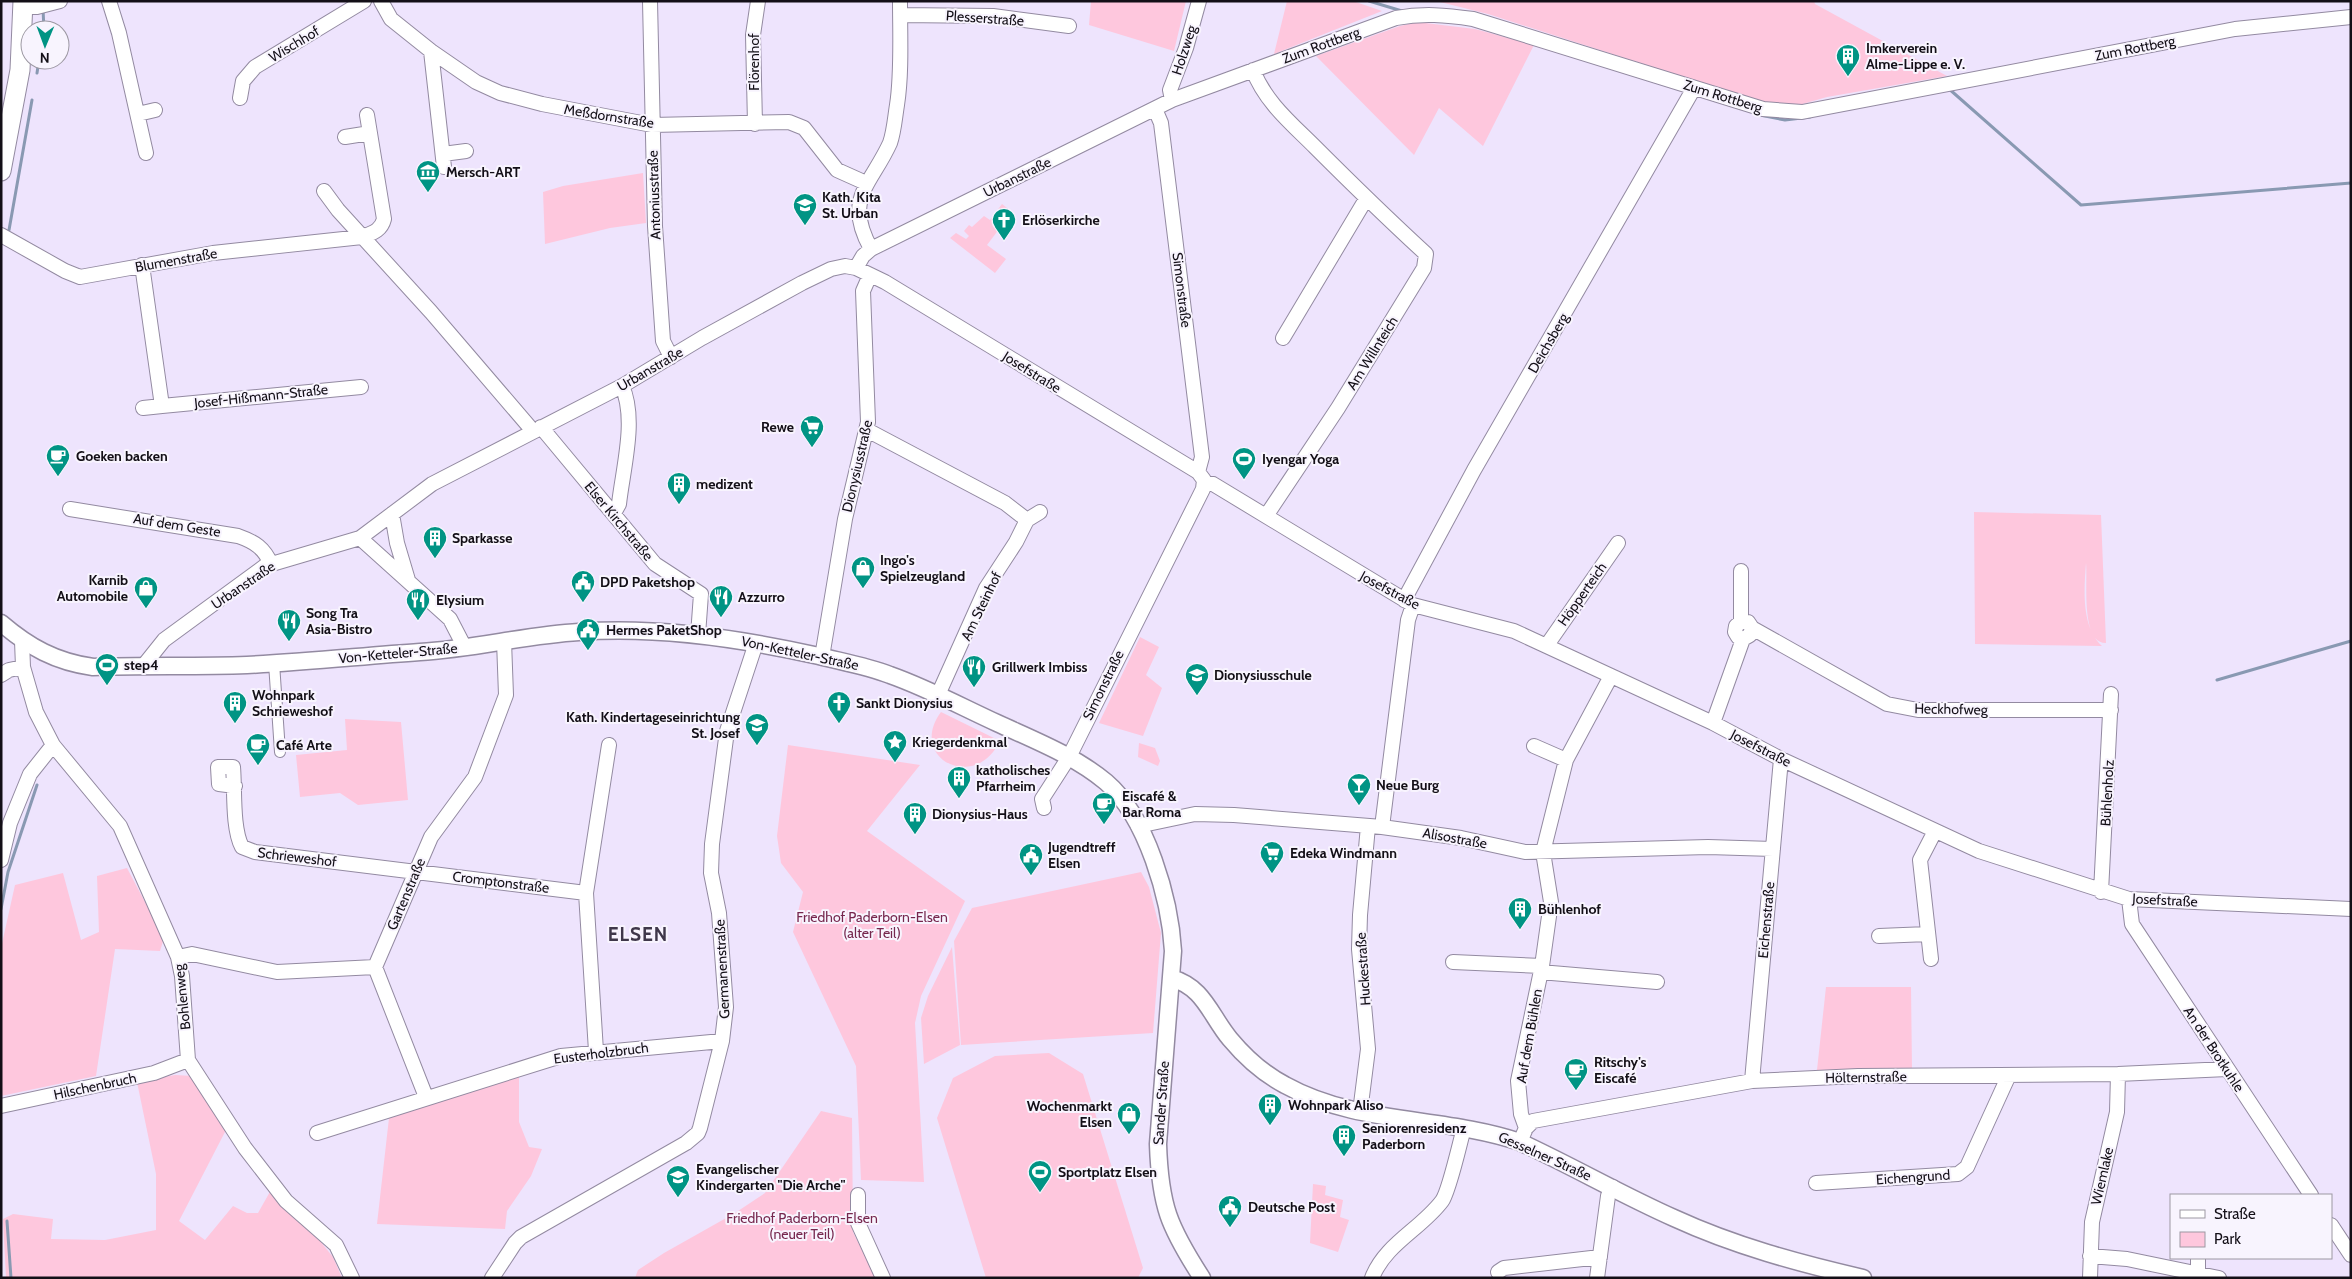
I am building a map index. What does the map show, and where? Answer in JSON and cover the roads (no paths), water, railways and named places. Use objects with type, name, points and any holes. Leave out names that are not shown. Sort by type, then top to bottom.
[{"type":"main road","points":[[1,171],[32,6]]},
{"type":"street","points":[[32,6],[60,1]]},
{"type":"street","points":[[109,1],[119,33],[146,153]]},
{"type":"street","name":"Wischhof","points":[[240,98],[243,80],[255,67],[364,1]]},
{"type":"street","name":"Meßdornstraße","points":[[381,1],[391,19],[431,51],[476,82],[500,93],[542,104],[652,125],[788,122],[797,124],[804,128],[837,170],[866,183]]},
{"type":"street","name":"Antoniusstraße","points":[[650,1],[654,226],[663,341],[671,357]]},
{"type":"street","name":"Flörenhof","points":[[755,124],[753,35],[758,1]]},
{"type":"street","name":"Holzweg","points":[[1172,100],[1170,90],[1186,48],[1199,1]]},
{"type":"street","points":[[871,249],[864,236],[859,207],[866,183],[890,142],[897,103],[900,8]]},
{"type":"street","name":"Plesserstraße","points":[[900,8],[993,16],[1069,26]]},
{"type":"street","name":"Zum Rottberg","points":[[1172,100],[1396,18],[1417,14],[1473,19],[1763,109],[1802,112],[2235,29],[2351,17]]},
{"type":"street","points":[[431,51],[444,160],[466,151]]},
{"type":"street","name":"Am Willnteich","points":[[1253,70],[1258,83],[1274,105],[1366,199],[1426,254],[1424,268],[1338,408],[1266,516]]},
{"type":"street","name":"Deichsberg","points":[[1409,602],[1479,463],[1694,88]]},
{"type":"street","name":"Urbanstraße","points":[[144,665],[164,640],[271,564],[360,538],[432,484],[622,386],[831,269],[845,266],[856,268],[863,256],[871,249],[1172,100]]},
{"type":"street","name":"Simonstraße","points":[[1069,757],[1202,479],[1202,457],[1161,123],[1155,109]]},
{"type":"street","points":[[138,114],[155,110]]},
{"type":"street","points":[[362,237],[378,230],[384,219],[368,115]]},
{"type":"street","points":[[345,137],[370,133]]},
{"type":"street","name":"Elser Kirchstraße","points":[[324,191],[362,237],[614,513],[655,564],[701,594],[701,623],[698,635]]},
{"type":"street","points":[[1283,338],[1366,199]]},
{"type":"street","name":"Blumenstraße","points":[[1,235],[65,271],[80,277],[226,251],[362,237]]},
{"type":"street","points":[[142,265],[162,406]]},
{"type":"street","name":"Josefstraße","points":[[856,268],[886,282],[1202,479],[1409,602],[1514,630],[1713,723],[1781,759],[1979,852],[2101,892],[2129,899],[2351,910]]},
{"type":"street","name":"Dionysiusstraße","points":[[822,657],[845,519],[867,430],[868,410],[863,291],[870,275]]},
{"type":"street","points":[[614,513],[619,504],[629,421],[628,400],[622,386]]},
{"type":"street","name":"Josef-Hißmann-Straße","points":[[143,408],[361,387]]},
{"type":"street","points":[[867,430],[1005,503],[1026,520],[1033,514],[1040,512]]},
{"type":"street","name":"Auf dem Geste","points":[[70,509],[232,534],[259,546],[265,551],[271,564]]},
{"type":"street","points":[[392,514],[397,543],[409,581]]},
{"type":"street","name":"Am Steinhof","points":[[938,695],[986,588],[1016,542],[1026,520]]},
{"type":"street","points":[[360,538],[450,619],[465,648]]},
{"type":"street","name":"Höpperteich","points":[[1547,646],[1618,543]]},
{"type":"street","points":[[1713,723],[1746,629],[1741,571]]},
{"type":"street","name":"Huckestraße","points":[[1360,1112],[1368,1049],[1359,949],[1359,924],[1408,620],[1409,602]]},
{"type":"street","name":"Von-Ketteler-Straße","points":[[1,622],[22,641],[45,654],[79,665],[274,663],[465,648],[580,631],[610,631],[698,635],[756,643],[890,674],[1069,757],[1108,784],[1123,802],[1138,826],[1160,882],[1171,923],[1172,978]]},
{"type":"street","name":"Heckhofweg","points":[[1746,629],[1887,704],[1918,710],[2111,710]]},
{"type":"street","name":"Bohlenweg","points":[[22,641],[24,667],[36,712],[54,745],[120,826],[178,957],[188,1060],[245,1148],[286,1201],[336,1245],[352,1278]]},
{"type":"street","name":"Gartenstraße","points":[[375,967],[430,837],[474,777],[506,695],[504,641]]},
{"type":"street","name":"Germanenstraße","points":[[492,1278],[515,1243],[522,1237],[694,1137],[700,1128],[722,1041],[726,1007],[719,913],[711,873],[712,844],[727,731],[756,643]]},
{"type":"street","points":[[274,663],[280,752]]},
{"type":"street","points":[[1,675],[9,670],[24,667]]},
{"type":"street","name":"Auf dem Bühlen","points":[[1523,1135],[1518,1081],[1541,969],[1551,902],[1543,852],[1566,760],[1611,676]]},
{"type":"street","name":"Bühlenholz","points":[[2101,892],[2111,694]]},
{"type":"street","points":[[1,860],[10,823],[30,774],[54,745]]},
{"type":"street","points":[[596,1051],[586,893],[609,745]]},
{"type":"street","points":[[1534,746],[1566,760]]},
{"type":"street","points":[[1044,808],[1042,799],[1069,757]]},
{"type":"street","name":"Eichenstraße","points":[[1752,1081],[1781,759]]},
{"type":"street","name":"Schrieweshof","points":[[234,786],[237,839],[242,847],[255,852],[415,871]]},
{"type":"street","name":"Alisostraße","points":[[1138,826],[1195,814],[1224,814],[1375,827],[1461,838],[1525,852],[1708,847],[1772,849]]},
{"type":"street","points":[[1931,959],[1920,860],[1935,831]]},
{"type":"street","name":"Cromptonstraße","points":[[415,871],[586,893]]},
{"type":"street","name":"An der Brotkuhle","points":[[2129,899],[2132,924],[2310,1194]]},
{"type":"street","points":[[1879,936],[1928,934]]},
{"type":"street","points":[[178,957],[192,954],[277,972],[375,967],[426,1097]]},
{"type":"street","name":"Auf dem Bühlen","points":[[1453,962],[1541,969],[1657,982]]},
{"type":"street","name":"Gesselner Straße","points":[[1172,978],[1187,983],[1202,996],[1230,1038],[1247,1058],[1264,1072],[1284,1085],[1324,1103],[1360,1112],[1494,1133],[1523,1135],[1612,1187],[1674,1218],[1760,1252],[1863,1278]]},
{"type":"street","name":"Sander Straße","points":[[1172,978],[1158,1144],[1159,1174],[1164,1207],[1170,1224],[1180,1244],[1202,1278]]},
{"type":"street","name":"Eusterholzbruch","points":[[317,1133],[426,1097],[561,1056],[596,1051],[722,1041]]},
{"type":"street","name":"Hilschenbruch","points":[[1,1106],[154,1073],[188,1060]]},
{"type":"street","name":"Hölternstraße","points":[[1523,1135],[1533,1121],[1752,1081],[1858,1076],[2118,1074],[2227,1069]]},
{"type":"street","name":"Wiemlake","points":[[2090,1278],[2092,1222],[2117,1112],[2118,1074]]},
{"type":"street","name":"Eichengrund","points":[[1816,1183],[1958,1174],[1967,1167],[2009,1075]]},
{"type":"street","points":[[1372,1278],[1376,1266],[1391,1249],[1443,1200],[1464,1128]]},
{"type":"street","points":[[1597,1278],[1608,1196],[1612,1187]]},
{"type":"street","points":[[858,1195],[858,1223],[883,1278]]},
{"type":"street","points":[[2332,1226],[2351,1255]]},
{"type":"street","points":[[2090,1256],[2198,1265],[2219,1278]]},
{"type":"street","points":[[1498,1272],[1504,1268],[1600,1257]]},
{"type":"waterway","points":[[1369,1],[1402,11]]},
{"type":"waterway","points":[[43,9],[44,20]]},
{"type":"waterway","points":[[1948,88],[2081,205],[2351,183]]},
{"type":"waterway","points":[[9,230],[32,100]]},
{"type":"waterway","points":[[1760,115],[1785,120],[1810,117]]},
{"type":"waterway","points":[[2217,680],[2351,641]]},
{"type":"waterway","points":[[1,909],[8,872],[37,785]]},
{"type":"waterway","points":[[7,1221],[11,1278]]},
{"type":"place","name":"Imkerverein Alme-Lippe e. V.","points":[[1848,77]]},
{"type":"place","name":"Mersch-ART","points":[[428,193]]},
{"type":"place","name":"Kath. Kita St. Urban","points":[[805,226]]},
{"type":"place","name":"Erlöserkirche","points":[[1004,241]]},
{"type":"place","name":"Rewe","points":[[812,448]]},
{"type":"place","name":"Goeken backen","points":[[58,477]]},
{"type":"place","name":"Iyengar Yoga","points":[[1244,480]]},
{"type":"place","name":"medizent","points":[[679,505]]},
{"type":"place","name":"Sparkasse","points":[[435,559]]},
{"type":"place","name":"Ingo's Spielzeugland","points":[[863,589]]},
{"type":"place","name":"DPD Paketshop","points":[[583,603]]},
{"type":"place","name":"Karnib Automobile","points":[[146,609]]},
{"type":"place","name":"Azzurro","points":[[721,618]]},
{"type":"place","name":"Elysium","points":[[418,621]]},
{"type":"place","name":"Song Tra Asia-Bistro","points":[[289,642]]},
{"type":"place","name":"Hermes PaketShop","points":[[588,651]]},
{"type":"place","name":"step4","points":[[107,686]]},
{"type":"place","name":"Grillwerk Imbiss","points":[[974,688]]},
{"type":"place","name":"Dionysiusschule","points":[[1197,696]]},
{"type":"place","name":"Wohnpark Schrieweshof","points":[[235,724]]},
{"type":"place","name":"Sankt Dionysius","points":[[839,724]]},
{"type":"place","name":"Kath. Kindertageseinrichtung St. Josef","points":[[757,746]]},
{"type":"place","name":"Kriegerdenkmal","points":[[895,763]]},
{"type":"place","name":"Café Arte","points":[[258,766]]},
{"type":"place","name":"katholisches Pfarrheim","points":[[959,799]]},
{"type":"place","name":"Neue Burg","points":[[1359,806]]},
{"type":"place","name":"Eiscafé & Bar Roma","points":[[1104,825]]},
{"type":"place","name":"Dionysius-Haus","points":[[915,835]]},
{"type":"place","name":"Edeka Windmann","points":[[1272,874]]},
{"type":"place","name":"Jugendtreff Elsen","points":[[1031,876]]},
{"type":"place","name":"Bühlenhof","points":[[1520,930]]},
{"type":"place","name":"Ritschy's Eiscafé","points":[[1576,1091]]},
{"type":"place","name":"Wohnpark Aliso","points":[[1270,1126]]},
{"type":"place","name":"Wochenmarkt Elsen","points":[[1129,1135]]},
{"type":"place","name":"Seniorenresidenz Paderborn","points":[[1344,1157]]},
{"type":"place","name":"Sportplatz Elsen","points":[[1040,1193]]},
{"type":"place","name":"Evangelischer Kindergarten \"Die Arche\"","points":[[678,1198]]},
{"type":"place","name":"Deutsche Post","points":[[1230,1228]]},
{"type":"district","name":"ELSEN","points":[[638,934]]},
{"type":"park label","name":"Friedhof Paderborn-Elsen (alter Teil)","points":[[872,926]]},
{"type":"park label","name":"Friedhof Paderborn-Elsen (neuer Teil)","points":[[802,1226]]}]
